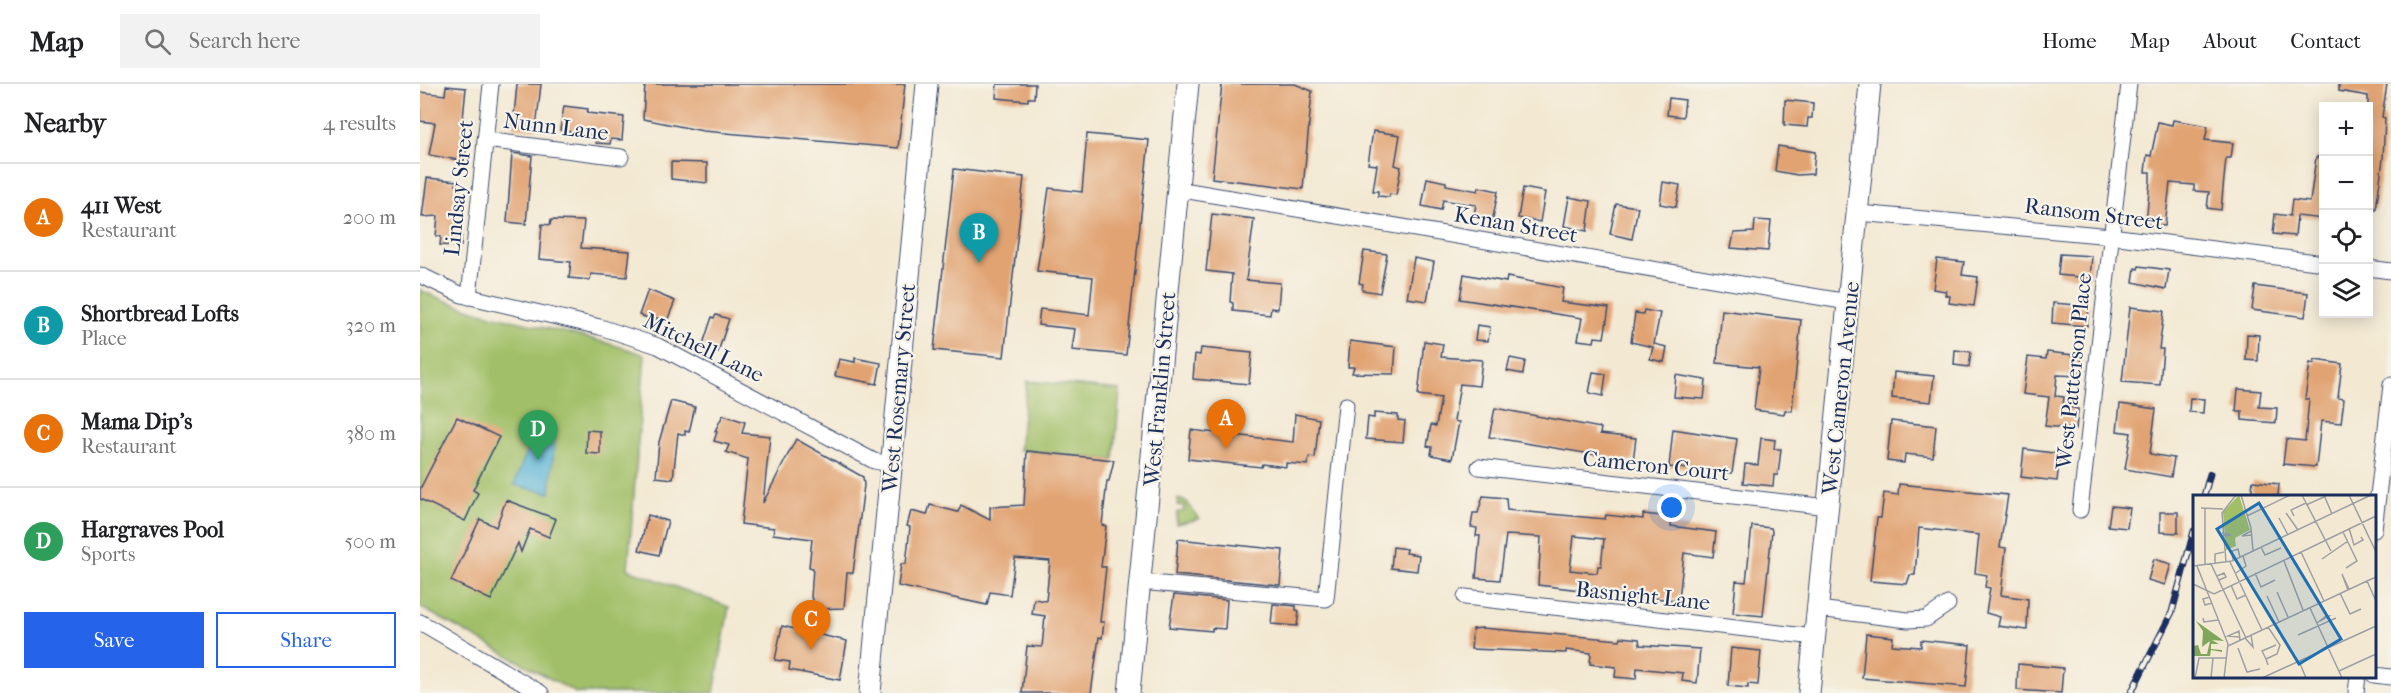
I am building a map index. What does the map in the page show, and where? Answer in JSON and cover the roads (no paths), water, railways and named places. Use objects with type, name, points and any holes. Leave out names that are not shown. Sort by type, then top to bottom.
[{"type":"street","name":"Lindsay Street","points":[[469,297],[491,84]]},
{"type":"street","name":"West Rosemary Street","points":[[870,693],[927,84]]},
{"type":"street","name":"West Franklin Street","points":[[1129,693],[1188,84]]},
{"type":"street","name":"West Cameron Avenue","points":[[1809,693],[1859,213],[1870,84]]},
{"type":"street","name":"West Patterson Place","points":[[2080,510],[2129,84]]},
{"type":"street","name":"Nunn Lane","points":[[486,140],[621,157]]},
{"type":"street","name":"Kenan Street","points":[[1177,189],[1848,302]]},
{"type":"street","name":"Ransom Street","points":[[1859,213],[2111,237],[2319,262]]},
{"type":"street","points":[[2373,269],[2391,271]]},
{"type":"street","name":"Mitchell Lane","points":[[420,275],[469,297],[630,335],[686,359],[874,460],[891,464]]},
{"type":"street","points":[[2376,513],[2391,385]]},
{"type":"street","points":[[1140,582],[1326,599],[1346,405]]},
{"type":"street","name":"Cameron Court","points":[[1479,467],[1828,507]]},
{"type":"street","name":"Basnight Lane","points":[[1465,597],[1815,637]]},
{"type":"street","points":[[1818,609],[1908,620],[1926,619],[1948,604]]},
{"type":"street","points":[[420,622],[541,693]]},
{"type":"street","points":[[2376,675],[2391,677]]},
{"type":"street","points":[[2356,693],[2358,678]]},
{"type":"water","points":[[535,430],[555,434],[550,493],[514,485]]},
{"type":"railway","points":[[2204,495],[2210,474]]},
{"type":"railway","points":[[2131,693],[2172,612],[2193,535]]},
{"type":"place","name":"Shortbread Lofts","points":[[979,263]]},
{"type":"place","name":"411 West","points":[[1226,449]]},
{"type":"place","name":"Hargraves Pool","points":[[538,460]]},
{"type":"place","name":"Mama Dip's","points":[[811,650]]}]
